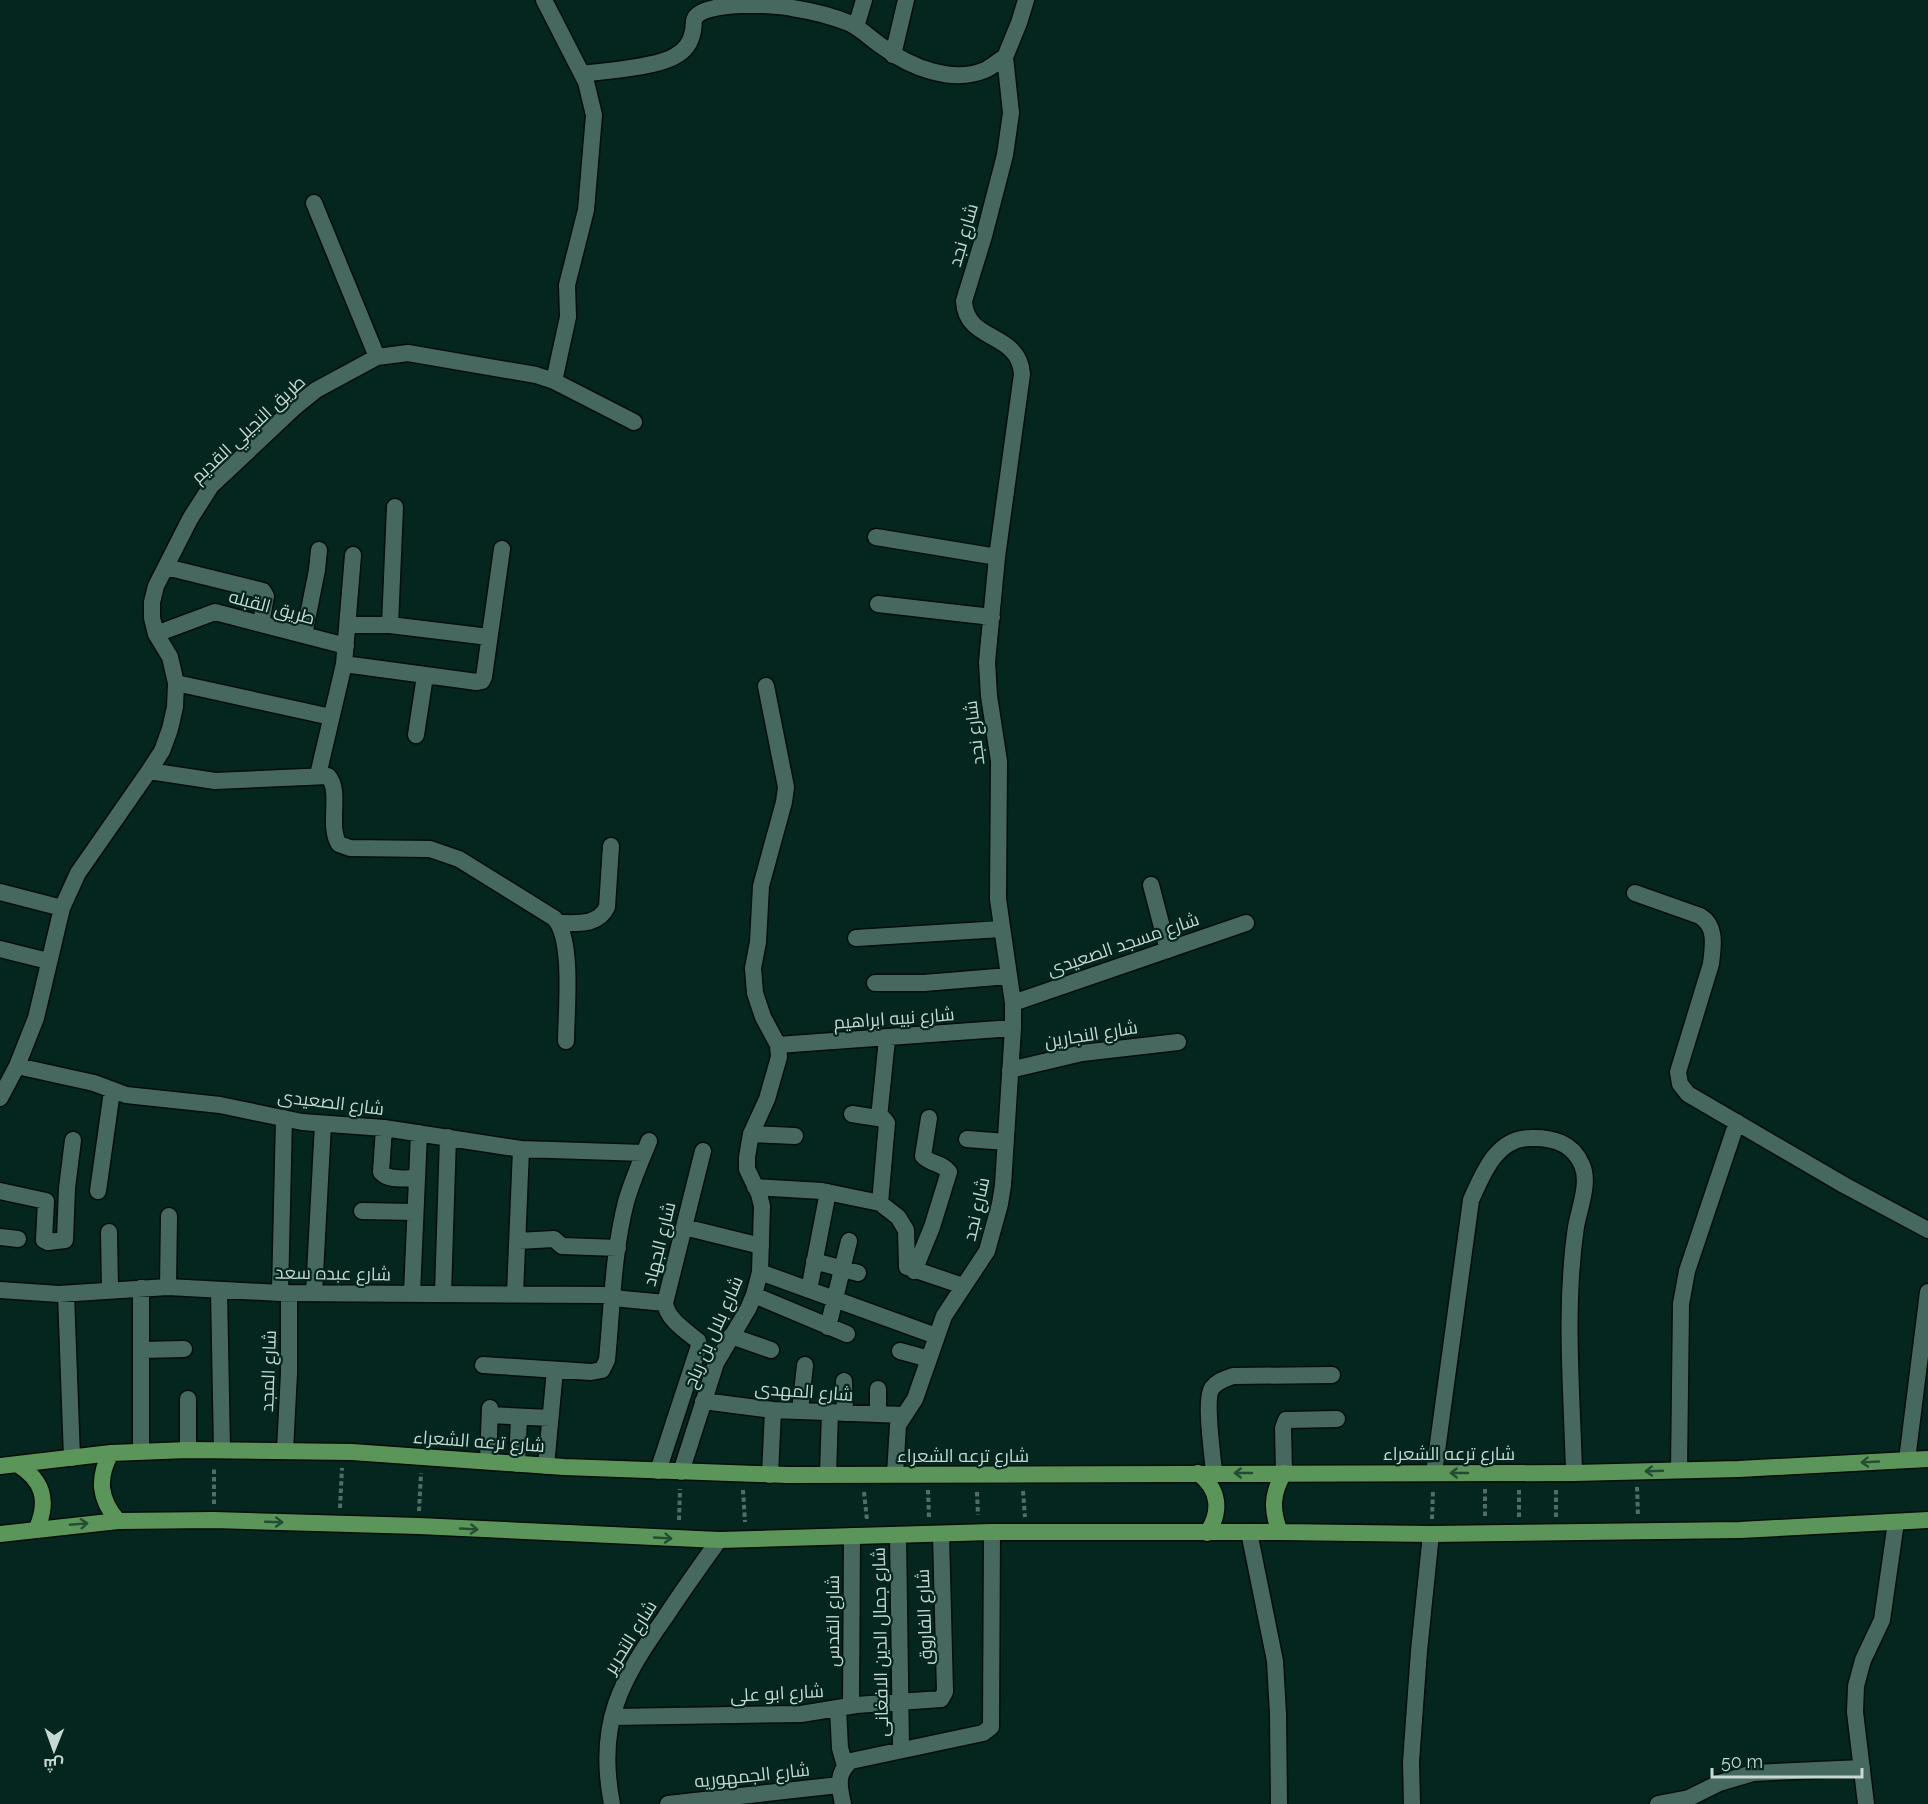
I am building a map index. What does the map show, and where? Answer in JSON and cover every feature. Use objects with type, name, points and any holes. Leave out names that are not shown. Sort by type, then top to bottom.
[{"type":"highway","name":"شارع ترعه الشعراء","points":[[0,1466],[111,1453],[188,1450],[343,1452],[546,1466],[770,1475],[1574,1473],[1928,1459]]},
{"type":"highway","points":[[111,1453],[105,1464],[101,1488],[104,1500],[118,1521]]},
{"type":"highway","points":[[17,1464],[32,1476],[42,1492],[44,1504],[37,1528]]},
{"type":"highway","points":[[1206,1473],[1217,1501],[1217,1512],[1207,1533]]},
{"type":"highway","points":[[1280,1532],[1275,1521],[1274,1496],[1284,1473]]},
{"type":"highway","points":[[0,1534],[37,1528],[118,1521],[214,1520],[419,1526],[718,1540],[985,1533],[1431,1534],[1740,1530],[1928,1520]]},
{"type":"street","points":[[544,0],[582,74],[594,115],[589,184],[583,223],[567,285],[568,317],[554,381]]},
{"type":"street","points":[[856,27],[864,0]]},
{"type":"street","points":[[893,55],[906,0]]},
{"type":"street","name":"شارع نجد","points":[[895,1474],[896,1430],[903,1415],[915,1399],[944,1316],[980,1264],[992,1238],[1000,1204],[1006,1142],[1014,1028],[1013,1003],[1001,929],[997,883],[999,761],[987,675],[997,557],[1021,382],[1021,364],[1013,350],[973,325],[965,310],[964,301],[984,236],[1008,140],[1011,113],[1005,57],[1026,0]]},
{"type":"street","points":[[582,74],[668,60],[677,56],[687,46],[698,15],[738,5],[756,4],[792,8],[842,21],[856,27],[893,55],[919,67],[948,74],[962,74],[986,69],[1005,57]]},
{"type":"street","points":[[314,203],[377,357]]},
{"type":"street","name":"طريق النجيلي القديم","points":[[0,1098],[36,1018],[62,908],[78,873],[162,751],[170,729],[175,707],[176,684],[170,657],[156,634],[152,618],[152,602],[156,586],[190,519],[211,486],[316,390],[377,357],[408,353],[536,375],[554,381],[634,422]]},
{"type":"street","points":[[390,625],[395,507]]},
{"type":"street","points":[[876,537],[997,557]]},
{"type":"street","points":[[344,664],[425,676],[482,681],[502,549]]},
{"type":"street","points":[[304,635],[319,550]]},
{"type":"street","points":[[318,775],[344,664],[353,555]]},
{"type":"street","points":[[166,567],[263,591],[266,596],[261,623]]},
{"type":"street","points":[[878,604],[992,617]]},
{"type":"street","name":"طريق القبله","points":[[156,634],[215,612],[346,646]]},
{"type":"street","points":[[348,625],[390,625],[489,637]]},
{"type":"street","points":[[416,735],[425,676]]},
{"type":"street","points":[[176,684],[331,717]]},
{"type":"street","points":[[766,686],[786,787],[761,886],[753,981],[763,1017],[778,1045]]},
{"type":"street","points":[[149,771],[214,781],[328,776],[332,779],[334,832],[339,844],[350,848],[430,849],[440,852],[459,860],[554,918],[559,923],[564,937],[566,953],[566,1041]]},
{"type":"street","points":[[559,923],[589,922],[601,917],[604,913],[607,908],[611,846]]},
{"type":"street","points":[[1151,885],[1168,950]]},
{"type":"street","points":[[0,892],[62,908]]},
{"type":"street","points":[[1635,893],[1700,916],[1708,920],[1712,927],[1711,964],[1678,1072],[1680,1084],[1688,1094],[1844,1185],[1928,1230]]},
{"type":"street","name":"شارع مسجد الصعيدى","points":[[1013,1003],[1246,923]]},
{"type":"street","points":[[856,938],[1001,929]]},
{"type":"street","points":[[0,949],[48,961]]},
{"type":"street","points":[[875,983],[934,983],[1009,976]]},
{"type":"street","name":"شارع نبيه ابراهيم","points":[[778,1045],[887,1039],[1014,1028]]},
{"type":"street","points":[[879,1118],[887,1039]]},
{"type":"street","name":"شارع النجارين","points":[[1011,1070],[1082,1053],[1178,1042]]},
{"type":"street","name":"شارع بلال بن رباح","points":[[681,1472],[716,1363],[754,1295],[760,1272],[762,1206],[747,1169],[748,1145],[763,1110],[777,1067],[778,1045]]},
{"type":"street","name":"شارع الصعيدى","points":[[16,1066],[94,1083],[126,1095],[220,1105],[323,1124],[384,1128],[521,1149],[647,1147],[626,1204],[618,1248]]},
{"type":"street","points":[[99,1191],[112,1091]]},
{"type":"street","points":[[852,1114],[886,1120],[880,1203]]},
{"type":"street","name":"شارع المجد","points":[[284,1118],[285,1293],[289,1373],[285,1450]]},
{"type":"street","points":[[914,1271],[932,1227],[949,1172],[923,1156],[929,1118]]},
{"type":"street","points":[[1678,1470],[1681,1304],[1687,1271],[1737,1122]]},
{"type":"street","points":[[314,1293],[323,1124]]},
{"type":"street","points":[[384,1128],[381,1172],[388,1177],[416,1178]]},
{"type":"street","points":[[412,1293],[419,1133]]},
{"type":"street","points":[[751,1134],[795,1137]]},
{"type":"street","points":[[443,1293],[448,1137]]},
{"type":"street","points":[[1434,1473],[1471,1200],[1486,1167],[1505,1145],[1527,1137],[1556,1139],[1575,1151],[1583,1167],[1584,1184],[1576,1229],[1570,1294],[1574,1473]]},
{"type":"street","points":[[967,1139],[1006,1142]]},
{"type":"street","points":[[0,1191],[46,1201],[44,1240],[48,1242],[65,1240],[67,1188],[73,1140]]},
{"type":"street","points":[[515,1294],[521,1149]]},
{"type":"street","name":"شارع الجهاد","points":[[658,1471],[699,1346],[698,1341],[671,1317],[665,1309],[665,1303],[703,1151]]},
{"type":"street","points":[[755,1187],[828,1192],[880,1203],[898,1217],[903,1226],[907,1240],[906,1264],[909,1270],[963,1286]]},
{"type":"street","points":[[809,1290],[828,1192]]},
{"type":"street","points":[[362,1211],[415,1212]]},
{"type":"street","points":[[168,1287],[169,1216]]},
{"type":"street","points":[[684,1227],[761,1246]]},
{"type":"street","points":[[109,1232],[110,1290]]},
{"type":"street","points":[[0,1237],[18,1239]]},
{"type":"street","points":[[483,1365],[591,1372],[602,1370],[606,1360],[618,1248],[562,1246],[554,1239],[518,1241]]},
{"type":"street","points":[[828,1327],[836,1300],[851,1271],[849,1241]]},
{"type":"street","points":[[814,1262],[851,1271]]},
{"type":"street","points":[[760,1272],[936,1336]]},
{"type":"street","name":"شارع عبده سعد","points":[[0,1290],[66,1293],[168,1287],[285,1293],[604,1295],[665,1303]]},
{"type":"street","points":[[141,1288],[141,1451]]},
{"type":"street","points":[[218,1450],[219,1290]]},
{"type":"street","points":[[1907,1460],[1928,1292]]},
{"type":"street","points":[[66,1293],[72,1458]]},
{"type":"street","points":[[754,1295],[848,1334]]},
{"type":"street","points":[[731,1336],[771,1350]]},
{"type":"street","points":[[141,1350],[184,1349]]},
{"type":"street","points":[[900,1351],[929,1359]]},
{"type":"street","points":[[800,1411],[805,1365]]},
{"type":"street","points":[[546,1466],[555,1370]]},
{"type":"street","points":[[1206,1473],[1209,1402],[1212,1388],[1218,1383],[1233,1376],[1332,1375]]},
{"type":"street","points":[[828,1474],[844,1381]]},
{"type":"street","points":[[878,1389],[878,1414]]},
{"type":"street","points":[[188,1399],[188,1450]]},
{"type":"street","name":"شارع المهدى","points":[[703,1401],[773,1410],[903,1415]]},
{"type":"street","points":[[770,1475],[773,1410]]},
{"type":"street","points":[[488,1461],[490,1412],[519,1417],[550,1418]]},
{"type":"street","points":[[517,1464],[519,1417]]},
{"type":"street","points":[[1284,1473],[1283,1428],[1286,1420],[1337,1419]]},
{"type":"street","points":[[1866,1804],[1855,1712],[1856,1686],[1863,1660],[1882,1620],[1896,1522]]},
{"type":"street","points":[[1249,1532],[1275,1661],[1279,1804]]},
{"type":"street","points":[[843,1804],[839,1778],[844,1766],[851,1761],[983,1733],[991,1727],[985,1533]]},
{"type":"street","name":"شارع الفاروق","points":[[935,1534],[944,1698]]},
{"type":"street","points":[[1412,1804],[1413,1728],[1431,1534]]},
{"type":"street","name":"شارع جمال الدين الافغانى","points":[[898,1535],[901,1749]]},
{"type":"street","name":"شارع القدس","points":[[844,1766],[840,1748],[860,1536]]},
{"type":"street","name":"شارع التحرير","points":[[612,1804],[607,1764],[612,1717],[626,1677],[636,1658],[718,1540]]},
{"type":"street","name":"شارع ابو على","points":[[612,1717],[801,1714],[900,1701],[944,1698]]},
{"type":"street","points":[[1658,1804],[1689,1798],[1719,1783],[1753,1773],[1862,1768]]},
{"type":"street","name":"شارع الجمهوريه","points":[[679,1803],[802,1797],[839,1785]]},
{"type":"path","points":[[214,1520],[218,1450]]},
{"type":"path","points":[[339,1524],[343,1452]]},
{"type":"path","points":[[419,1526],[422,1456]]},
{"type":"path","points":[[1636,1471],[1639,1531]]},
{"type":"path","points":[[678,1539],[681,1472]]},
{"type":"path","points":[[977,1473],[985,1533]]},
{"type":"path","points":[[1431,1534],[1434,1473]]},
{"type":"path","points":[[1485,1473],[1485,1533]]},
{"type":"path","points":[[1519,1533],[1520,1473]]},
{"type":"path","points":[[1556,1473],[1556,1532]]},
{"type":"path","points":[[743,1474],[746,1539]]},
{"type":"path","points":[[860,1536],[862,1474]]},
{"type":"path","points":[[927,1474],[935,1534]]},
{"type":"path","points":[[1022,1475],[1025,1533]]}]
